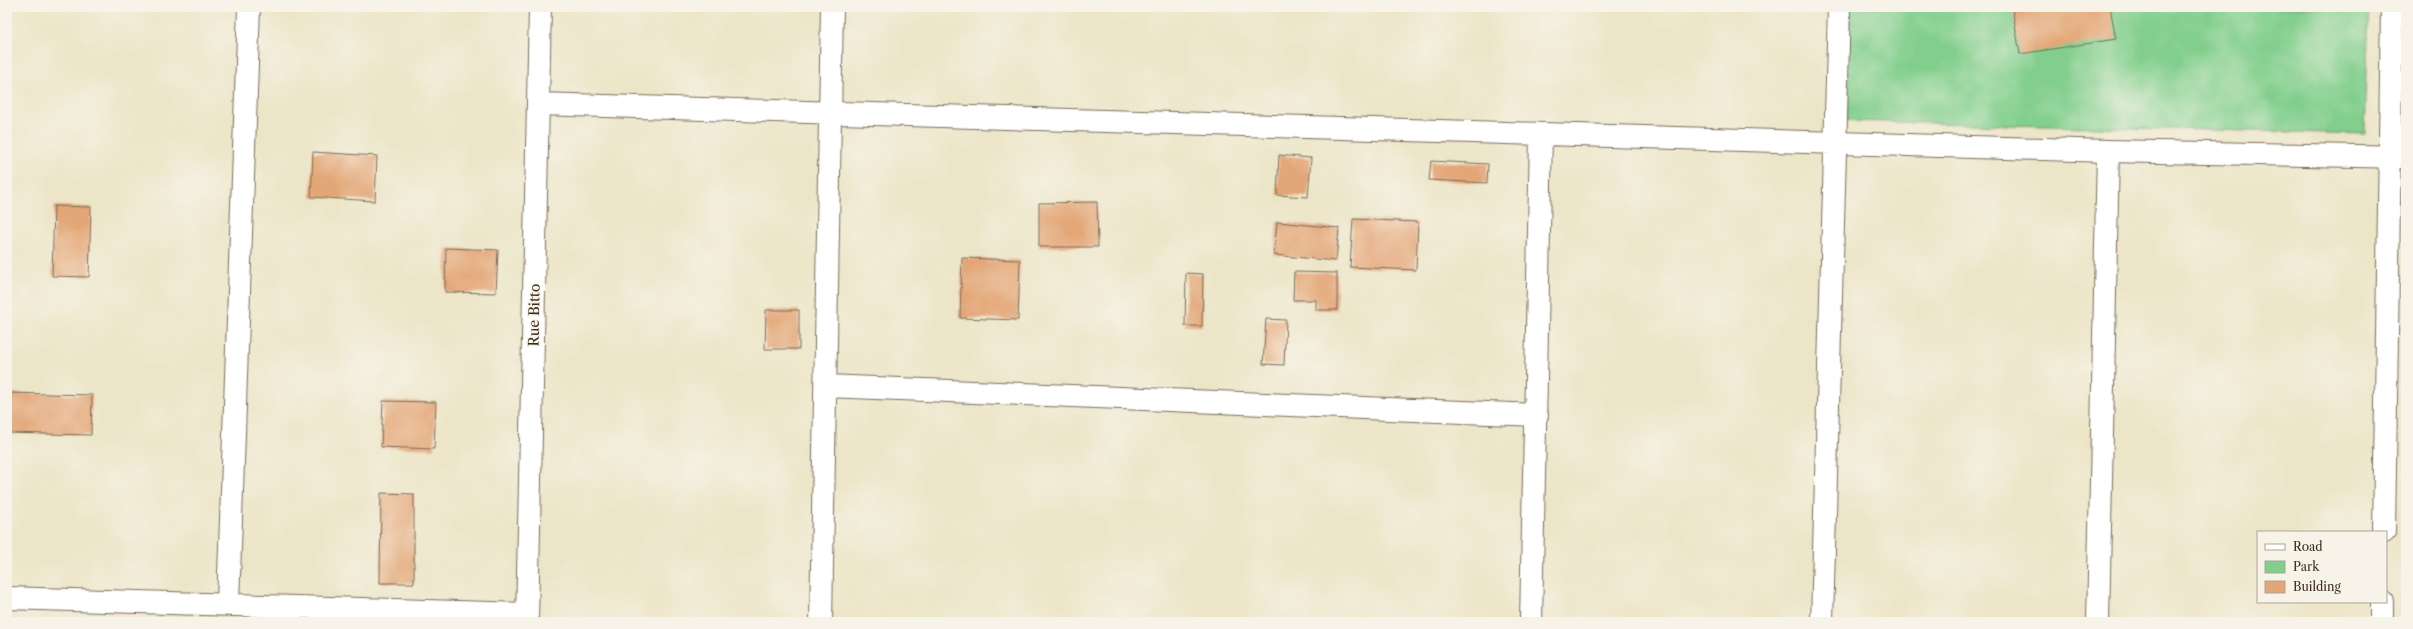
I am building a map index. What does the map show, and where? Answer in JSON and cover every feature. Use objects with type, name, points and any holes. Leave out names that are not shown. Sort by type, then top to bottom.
[{"type":"street","points":[[228,604],[249,7]]},
{"type":"street","name":"Rue Bitto","points":[[527,618],[540,7]]},
{"type":"street","points":[[821,622],[832,7]]},
{"type":"street","points":[[1822,622],[1839,7]]},
{"type":"street","points":[[2384,531],[2398,157],[2392,7]]},
{"type":"street","points":[[539,104],[2108,151],[2398,157]]},
{"type":"street","points":[[1531,622],[1537,415],[1541,134]]},
{"type":"street","points":[[2098,622],[2108,151]]},
{"type":"street","points":[[826,386],[1537,415]]},
{"type":"street","points":[[7,598],[228,604],[527,618]]},
{"type":"street","points":[[2382,603],[2382,622]]},
{"type":"green space","points":[[1850,7],[2369,7],[2365,134],[1847,121]]},
{"type":"building","points":[[2012,7],[2110,7],[2116,39],[2020,54]]},
{"type":"building","points":[[313,152],[377,156],[375,201],[311,197]]},
{"type":"building","points":[[1279,155],[1311,158],[1308,197],[1277,195]]},
{"type":"building","points":[[1431,161],[1488,164],[1487,183],[1429,180]]},
{"type":"building","points":[[1097,202],[1098,247],[1039,247],[1039,203]]},
{"type":"building","points":[[54,206],[91,207],[89,277],[52,276]]},
{"type":"building","points":[[1353,219],[1418,222],[1416,270],[1350,267]]},
{"type":"building","points":[[1277,222],[1339,228],[1336,261],[1274,255]]},
{"type":"building","points":[[446,248],[498,250],[496,293],[445,292]]},
{"type":"building","points":[[962,258],[1020,260],[1018,320],[960,318]]},
{"type":"building","points":[[1294,272],[1337,273],[1337,310],[1316,310],[1316,300],[1293,300]]},
{"type":"building","points":[[1186,273],[1203,274],[1202,326],[1185,326]]},
{"type":"building","points":[[766,310],[799,310],[799,349],[765,349]]},
{"type":"building","points":[[1266,319],[1286,320],[1284,365],[1263,364]]},
{"type":"building","points":[[7,393],[92,395],[91,435],[7,433]]},
{"type":"building","points":[[383,401],[436,402],[434,449],[381,447]]},
{"type":"building","points":[[381,493],[414,494],[414,583],[380,583]]},
{"type":"building","points":[[572,620],[616,621],[616,622],[572,622]]}]
